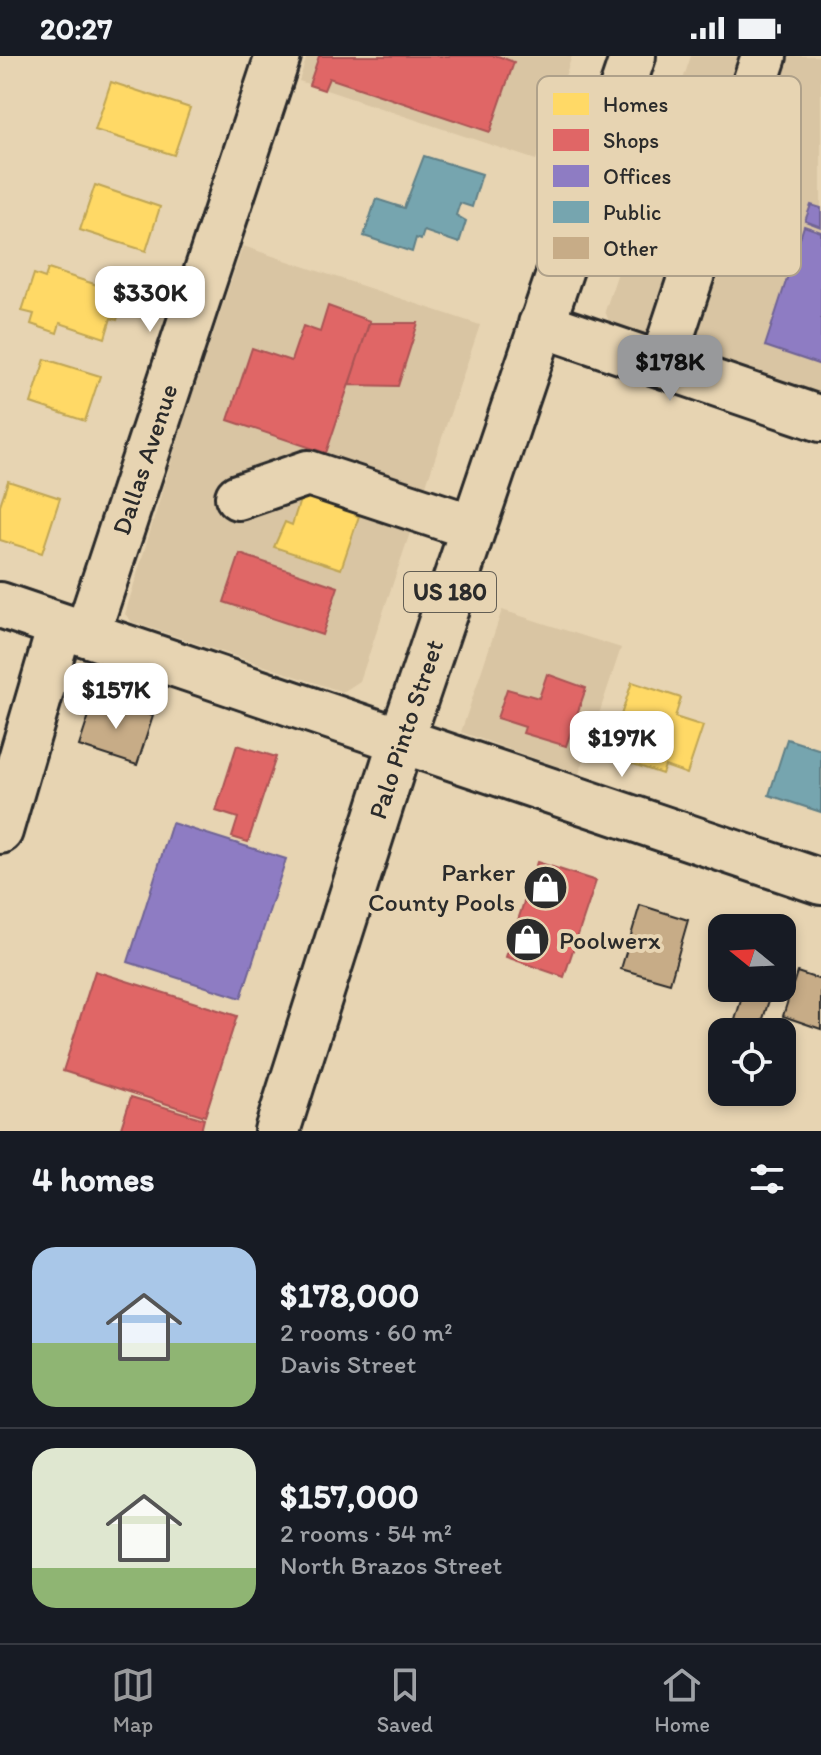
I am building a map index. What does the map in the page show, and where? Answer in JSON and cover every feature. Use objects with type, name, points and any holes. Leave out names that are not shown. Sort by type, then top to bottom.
[{"type":"street","name":"Dallas Avenue","points":[[0,831],[278,56]]},
{"type":"street","name":"Palo Pinto Street","points":[[626,76],[633,56]]},
{"type":"street","points":[[757,76],[764,56]]},
{"type":"street","name":"Palo Pinto Street","points":[[277,1131],[401,741],[557,276]]},
{"type":"street","points":[[662,364],[691,276]]},
{"type":"street","points":[[541,324],[821,419]]},
{"type":"street","points":[[238,497],[308,473],[472,527]]},
{"type":"street","points":[[0,605],[821,882]]},
{"type":"shaded area","points":[[307,56],[572,56],[565,76],[537,76],[536,160],[299,81]]},
{"type":"shaded area","points":[[691,56],[821,56],[821,399],[612,328],[608,319],[605,311],[617,276],[801,276],[801,76],[684,76]]},
{"type":"shaded area","points":[[243,246],[480,325],[360,681],[343,692],[132,622],[125,614],[187,410]]},
{"type":"shaded area","points":[[502,610],[621,648],[579,774],[461,732]]},
{"type":"building: Homes","points":[[111,82],[190,108],[174,155],[95,130]]},
{"type":"building: Homes","points":[[95,185],[160,207],[146,251],[80,230]]},
{"type":"building: Homes","points":[[48,269],[125,294],[117,320],[111,318],[105,338],[60,323],[57,333],[31,324],[34,314],[22,311],[34,274],[45,278]]},
{"type":"building: Homes","points":[[45,359],[100,376],[85,421],[31,403]]},
{"type":"building: Homes","points":[[8,481],[60,498],[42,553],[0,540],[0,505]]},
{"type":"building: Homes","points":[[306,481],[360,501],[355,515],[359,516],[341,569],[274,547],[285,522],[292,525]]},
{"type":"building: Homes","points":[[632,682],[681,698],[675,717],[703,726],[687,774],[665,766],[662,774],[630,763],[633,755],[610,748]]},
{"type":"building: Shops","points":[[319,56],[498,56],[514,62],[490,132],[329,78],[324,90],[309,85]]},
{"type":"building: Shops","points":[[328,306],[370,321],[326,453],[228,420],[252,348],[291,361],[303,326],[320,332]]},
{"type":"building: Shops","points":[[369,323],[418,323],[398,386],[349,385]]},
{"type":"building: Shops","points":[[240,554],[338,587],[322,635],[224,602]]},
{"type":"building: Shops","points":[[547,674],[586,688],[566,746],[523,733],[525,727],[497,718],[507,689],[539,698]]},
{"type":"building: Shops","points":[[237,745],[276,757],[248,842],[232,837],[238,818],[216,811]]},
{"type":"building: Shops","points":[[537,862],[596,881],[564,977],[506,957]]},
{"type":"building: Shops","points":[[95,971],[237,1016],[205,1116],[63,1071]]},
{"type":"building: Shops","points":[[131,1097],[204,1119],[201,1131],[120,1131]]},
{"type":"building: Offices","points":[[811,205],[821,208],[821,227],[805,221]]},
{"type":"building: Offices","points":[[804,226],[821,232],[821,365],[765,346],[788,276],[801,276],[801,235]]},
{"type":"building: Offices","points":[[172,823],[286,859],[241,998],[128,962]]},
{"type":"building: Public","points":[[424,156],[482,174],[472,207],[460,203],[456,215],[466,221],[459,243],[424,231],[421,240],[416,238],[412,252],[364,236],[376,199],[404,208]]},
{"type":"building: Public","points":[[787,739],[821,750],[821,812],[769,795]]},
{"type":"building: Other","points":[[95,697],[153,716],[137,765],[79,746]]},
{"type":"building: Other","points":[[640,905],[688,920],[670,983],[621,969]]},
{"type":"building: Other","points":[[797,972],[821,980],[821,1029],[783,1016],[787,1002],[796,1002]]},
{"type":"building: Other","points":[[740,1002],[768,1002],[763,1018],[736,1018]]},
{"type":"place","name":"Parker County Pools","points":[[546,887]]},
{"type":"place","name":"Poolwerx","points":[[528,940]]}]
